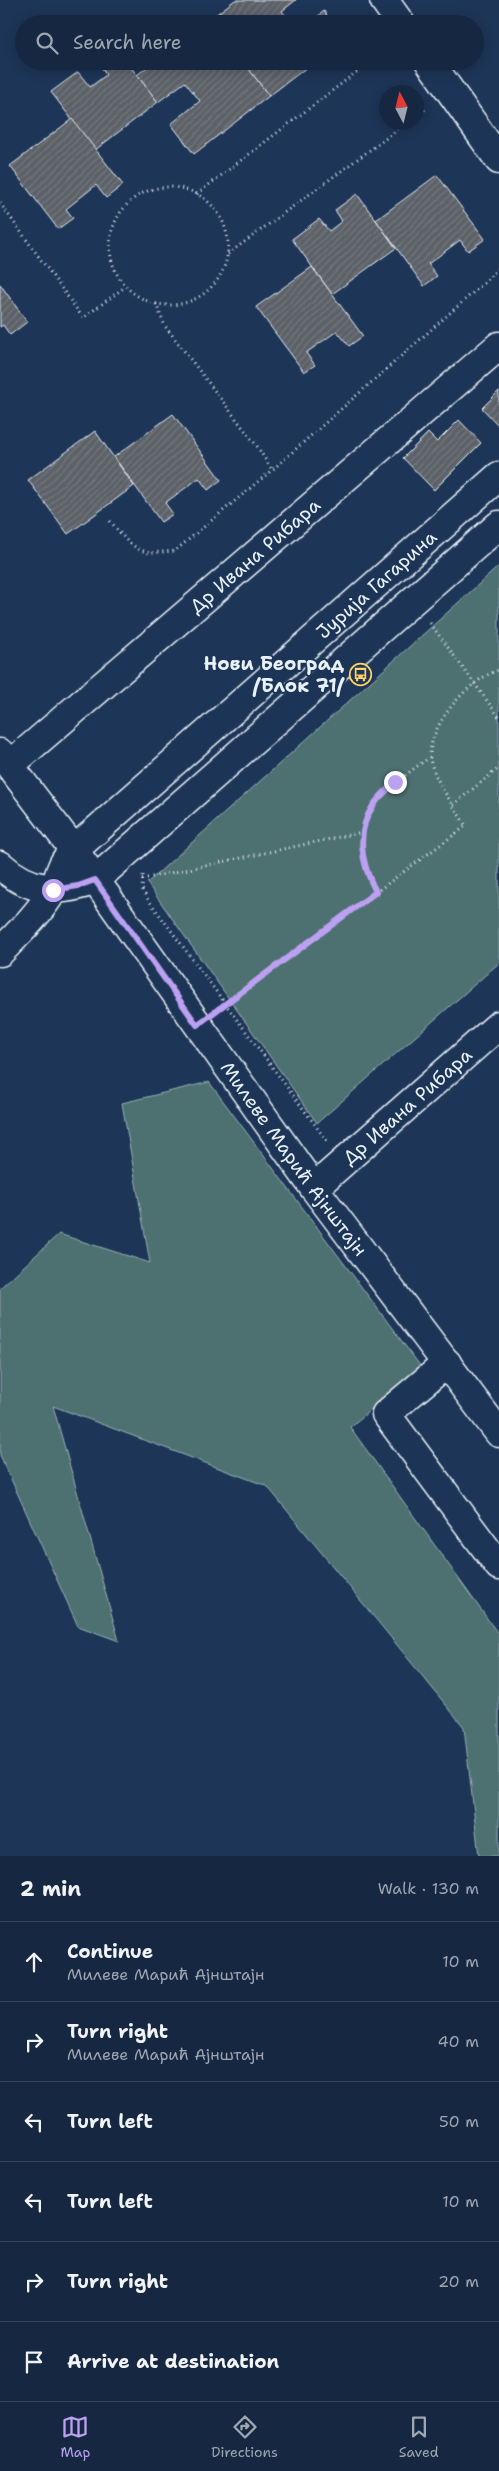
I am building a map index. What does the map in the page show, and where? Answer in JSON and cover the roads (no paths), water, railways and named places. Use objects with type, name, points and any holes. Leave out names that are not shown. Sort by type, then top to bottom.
[{"type":"street","points":[[384,0],[395,15]]},
{"type":"street","points":[[435,70],[499,160]]},
{"type":"street","name":"Др Ивана Рибара","points":[[5,759],[499,346]]},
{"type":"street","name":"Јурија Гагарина","points":[[0,952],[22,930],[53,890],[59,869],[74,850],[499,476]]},
{"type":"street","name":"Јурија Гагарина","points":[[95,880],[499,525]]},
{"type":"street","name":"Милеве Марић Ајнштајн","points":[[5,759],[74,850],[314,1188],[499,1434]]},
{"type":"street","points":[[0,865],[25,883],[39,888],[53,890],[78,886],[95,880]]},
{"type":"street","name":"Др Ивана Рибара","points":[[314,1188],[499,1025]]},
{"type":"street","points":[[447,1363],[386,1414],[499,1566]]},
{"type":"place","name":"Нови Београд /Блок 71/","points":[[360,674]]}]
